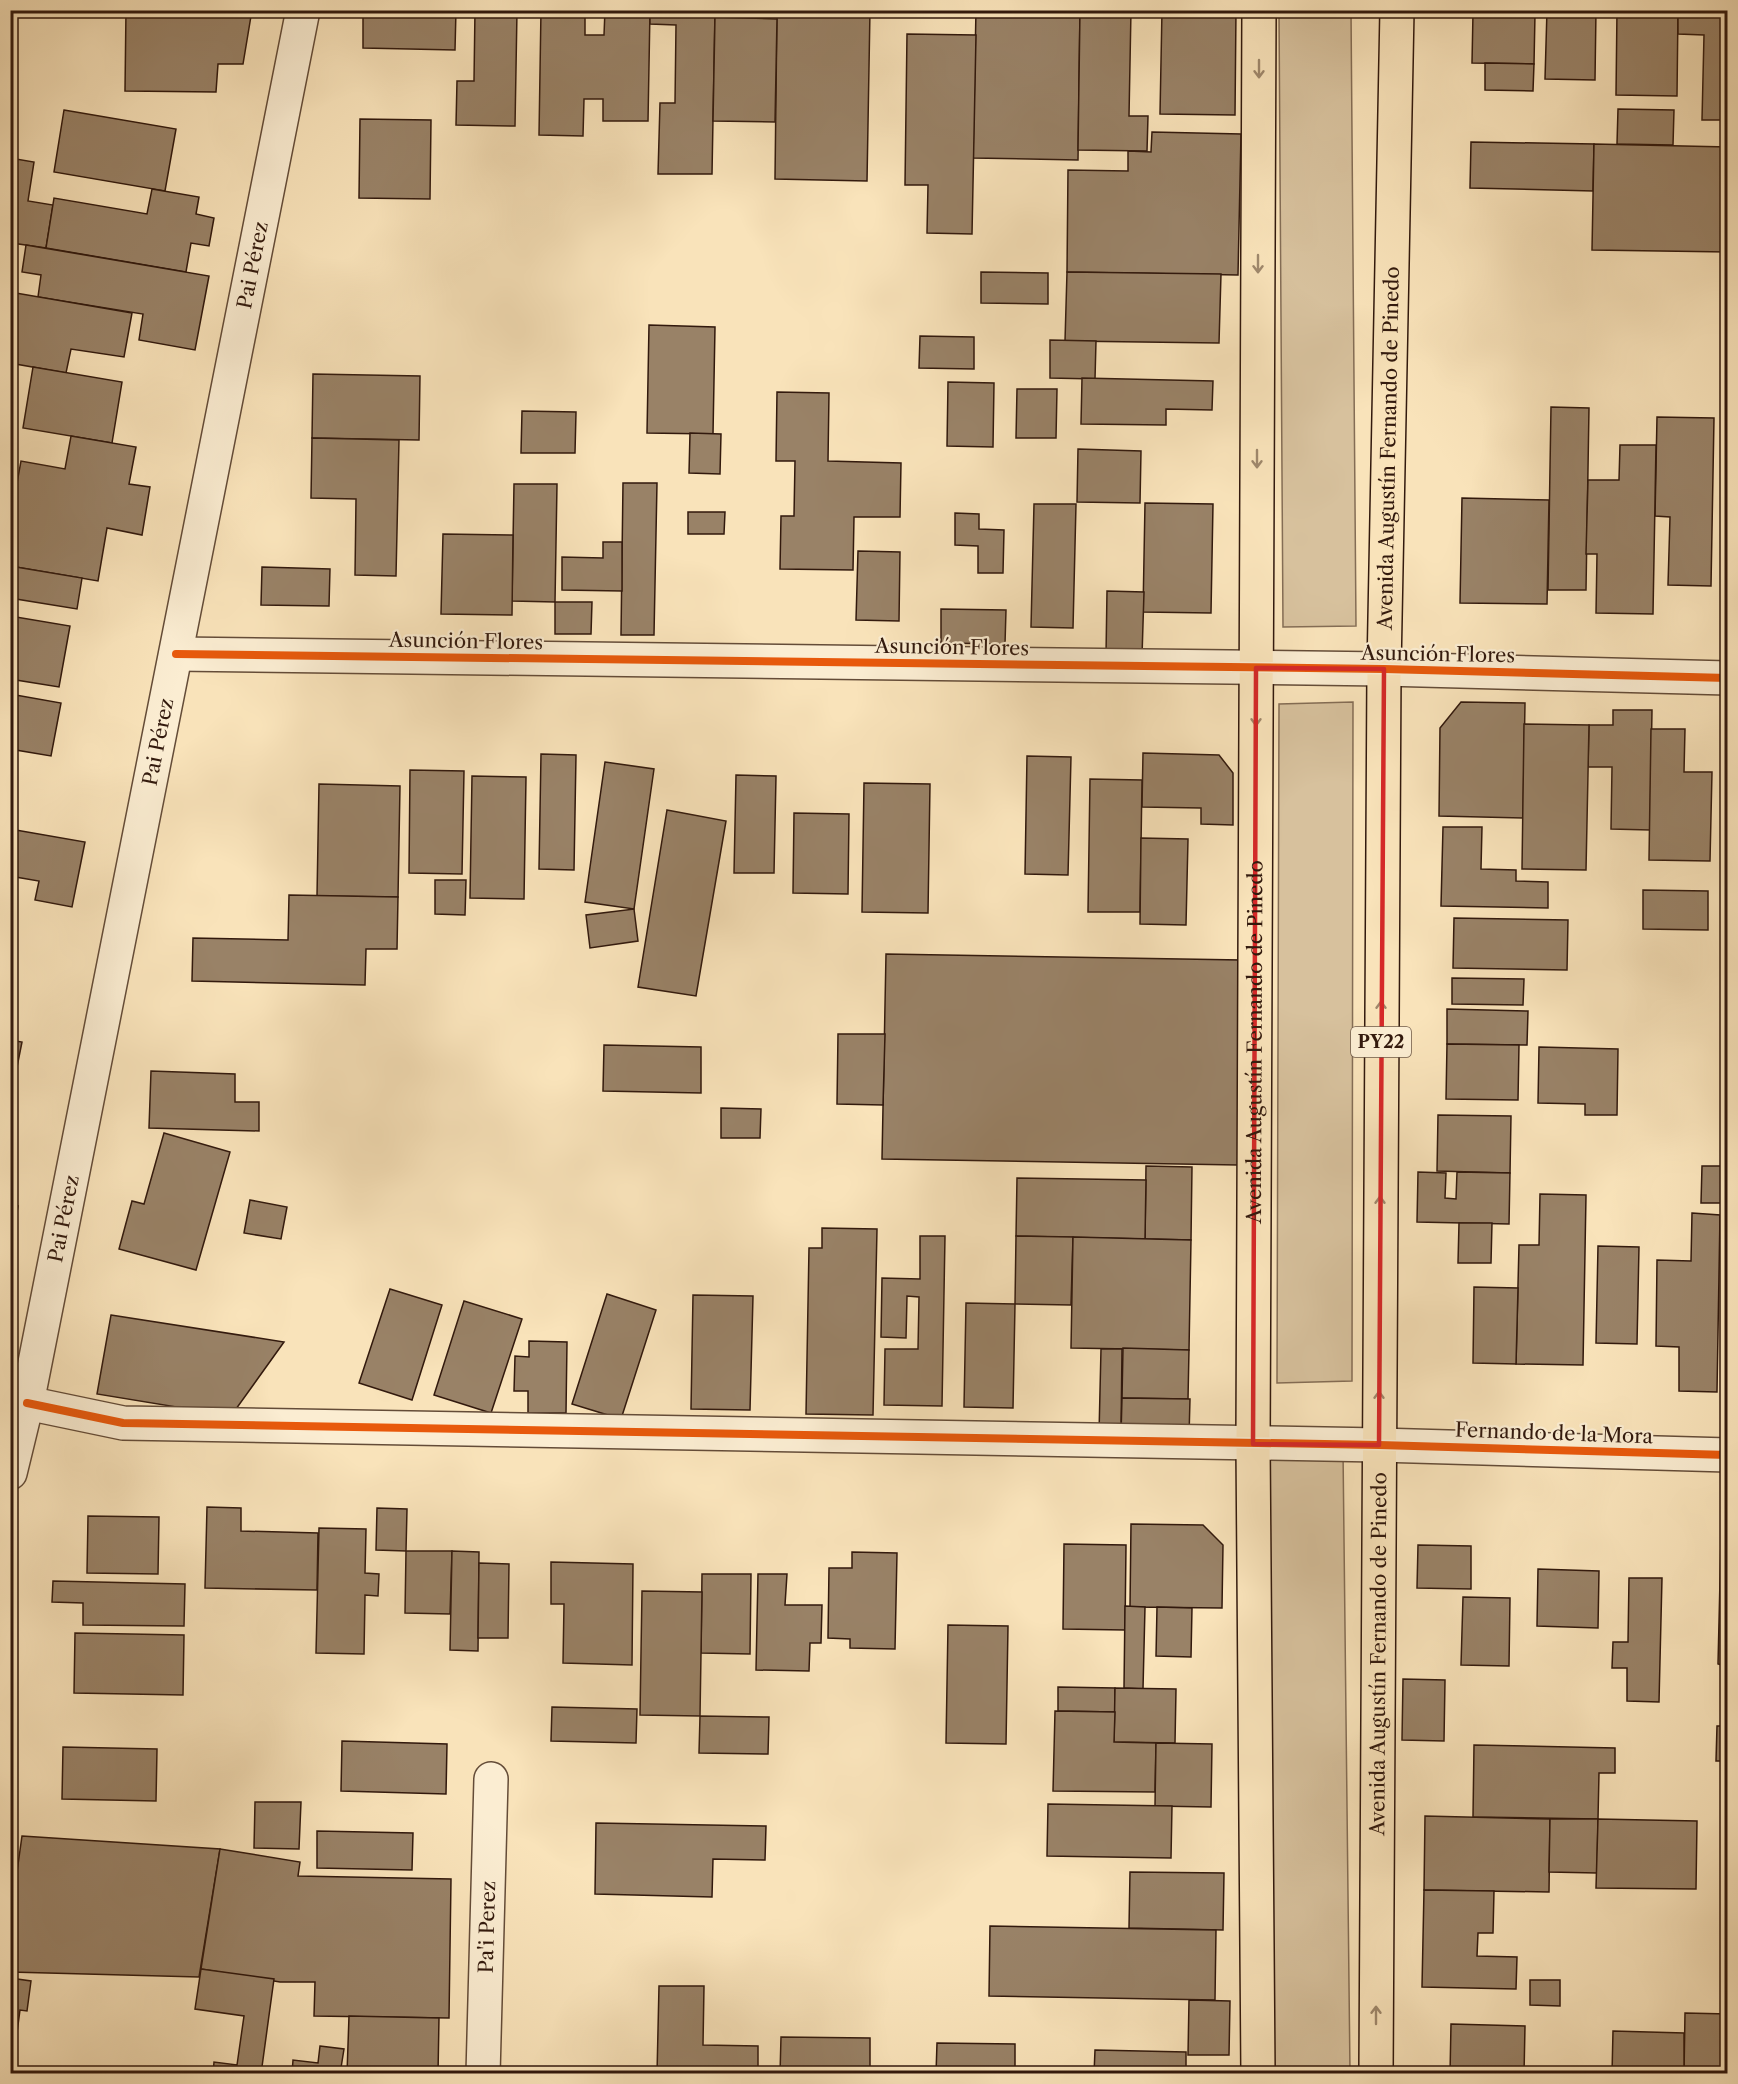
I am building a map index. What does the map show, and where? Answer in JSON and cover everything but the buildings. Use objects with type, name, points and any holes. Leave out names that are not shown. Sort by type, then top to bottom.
[{"type":"highway","name":"Avenida Augustín Fernando de Pinedo","points":[[1258,2073],[1253,1444],[1259,10]]},
{"type":"highway","name":"Avenida Augustín Fernando de Pinedo","points":[[1376,2073],[1384,669],[1397,10]]},
{"type":"street","name":"Pai Pérez","points":[[10,1473],[27,1403],[303,10]]},
{"type":"street","name":"Asunción Flores","points":[[176,654],[1384,669],[1728,678]]},
{"type":"street","name":"Fernando de la Mora","points":[[27,1403],[123,1423],[1379,1445],[1728,1455]]},
{"type":"street","name":"Pa'i Perez","points":[[483,2073],[490,1779]]},
{"type":"highlighted area","points":[[1256,668],[1384,669],[1379,1445],[1253,1444]]},
{"type":"shaded area","points":[[1279,11],[1351,11],[1356,626],[1283,627]]},
{"type":"shaded area","points":[[1353,702],[1352,1381],[1277,1383],[1279,704]]},
{"type":"shaded area","points":[[1343,1450],[1350,2073],[1266,2074],[1269,1453]]},
{"type":"cycle path","points":[[176,654],[1384,669],[1728,678]]},
{"type":"cycle path","points":[[27,1403],[123,1423],[1379,1445],[1728,1455]]}]
